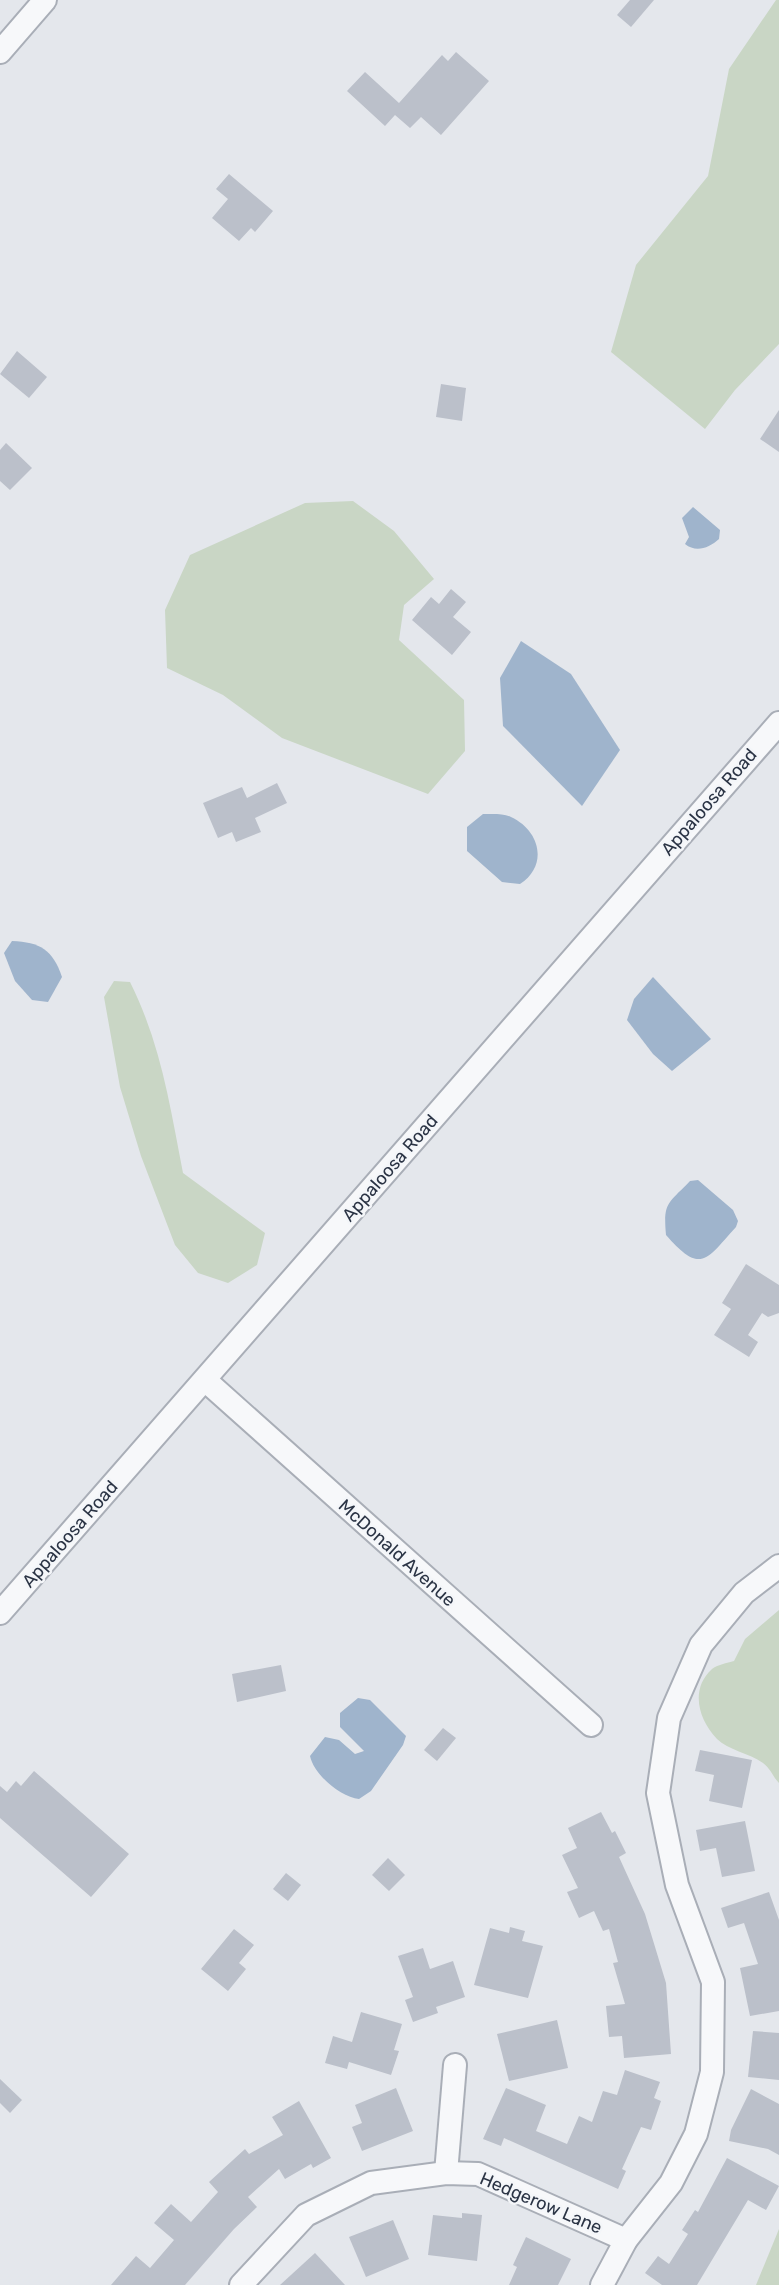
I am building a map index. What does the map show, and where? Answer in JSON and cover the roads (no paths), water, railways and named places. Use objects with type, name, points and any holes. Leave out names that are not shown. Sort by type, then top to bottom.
[{"type":"street","points":[[0,52],[45,0]]},
{"type":"street","name":"Appaloosa Road","points":[[0,1613],[779,723]]},
{"type":"street","name":"McDonald Avenue","points":[[205,1380],[591,1725]]},
{"type":"street","points":[[602,2285],[626,2240],[671,2182],[696,2134],[712,2072],[713,1982],[677,1885],[658,1793],[669,1718],[701,1645],[744,1593],[779,1566]]},
{"type":"street","points":[[446,2173],[455,2065]]},
{"type":"street","name":"Hedgerow Lane","points":[[241,2285],[306,2215],[371,2183],[446,2173],[478,2174],[626,2240]]},
{"type":"water","points":[[693,507],[720,530],[719,539],[711,545],[698,549],[685,544],[689,537],[682,518]]},
{"type":"water","points":[[521,641],[571,674],[620,750],[582,806],[503,726],[500,678]]},
{"type":"water","points":[[483,814],[501,814],[511,817],[529,831],[534,840],[537,849],[535,868],[520,884],[502,882],[467,851],[467,827]]},
{"type":"water","points":[[12,941],[38,946],[50,954],[54,960],[62,977],[48,1002],[32,1000],[15,981],[4,953]]},
{"type":"water","points":[[653,977],[711,1039],[672,1071],[653,1054],[627,1020],[634,999]]},
{"type":"water","points":[[698,1180],[733,1210],[738,1221],[736,1227],[710,1255],[696,1259],[687,1255],[666,1235],[665,1216],[672,1199],[690,1181]]},
{"type":"water","points":[[358,1698],[370,1700],[406,1736],[403,1745],[371,1791],[359,1799],[344,1794],[329,1784],[317,1770],[310,1756],[325,1737],[339,1740],[355,1754],[364,1751],[340,1727],[340,1713]]}]
